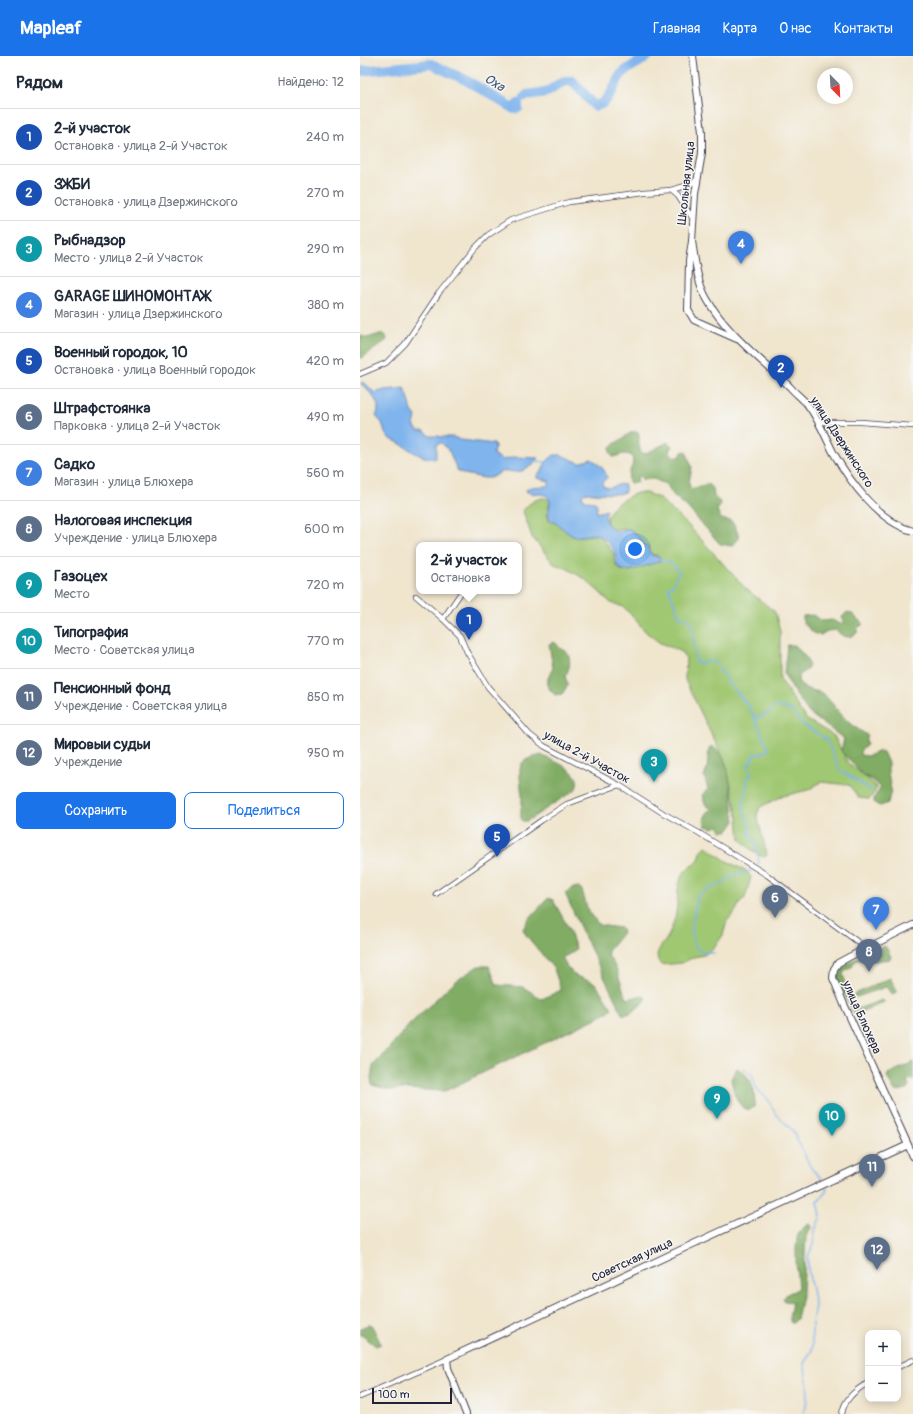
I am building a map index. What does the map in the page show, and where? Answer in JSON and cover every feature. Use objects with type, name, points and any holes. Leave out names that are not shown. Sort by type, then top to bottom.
[{"type":"street","name":"Школьная улица","points":[[692,241],[697,180],[702,153],[702,132],[693,56]]},
{"type":"street","points":[[360,374],[386,363],[405,344],[439,293],[475,248],[488,235],[512,220],[569,202],[671,190],[689,185],[697,180]]},
{"type":"street","points":[[671,190],[678,196],[693,218]]},
{"type":"street","name":"улица Дзержинского","points":[[692,241],[689,261],[688,310],[694,320],[740,340]]},
{"type":"street","name":"улица Дзержинского","points":[[692,241],[698,276],[706,298],[715,313],[740,340],[807,404],[834,454],[860,492],[872,505],[894,523],[913,531]]},
{"type":"street","points":[[818,422],[861,422],[913,426]]},
{"type":"street","points":[[443,619],[460,594]]},
{"type":"street","name":"улица 2-й Участок","points":[[416,596],[460,636],[467,652],[488,687],[529,734],[544,746],[619,785],[663,813],[699,832],[767,875],[866,948]]},
{"type":"street","points":[[436,894],[567,804],[619,785]]},
{"type":"street","name":"улица Блюхера","points":[[913,925],[838,963],[834,969],[833,978],[855,1029],[911,1144],[913,1156]]},
{"type":"street","name":"Советская улица","points":[[360,1397],[447,1359],[817,1186],[911,1144]]},
{"type":"street","points":[[447,1359],[448,1368],[466,1414]]},
{"type":"street","points":[[900,1366],[913,1360]]},
{"type":"street","points":[[842,1414],[846,1400],[865,1385]]},
{"type":"green space","points":[[380,334],[386,336],[387,340],[360,358],[360,335],[367,338]]},
{"type":"green space","points":[[632,432],[637,432],[639,434],[639,443],[642,453],[645,454],[668,442],[672,446],[669,451],[673,456],[680,457],[682,452],[686,451],[692,467],[689,483],[690,487],[692,489],[706,484],[713,488],[714,497],[720,502],[721,505],[717,510],[720,517],[723,520],[732,522],[739,537],[732,546],[720,544],[687,507],[673,495],[667,485],[654,479],[643,480],[639,476],[637,478],[638,482],[629,482],[628,476],[633,464],[632,456],[625,454],[613,457],[610,453],[610,447]]},
{"type":"green space","points":[[637,493],[646,493],[659,498],[688,525],[746,589],[775,612],[780,631],[780,679],[806,719],[834,736],[848,763],[877,788],[869,799],[859,798],[849,785],[821,782],[808,790],[783,796],[760,807],[757,815],[767,855],[765,857],[748,847],[740,839],[738,818],[726,764],[685,680],[686,658],[680,651],[660,643],[646,632],[624,607],[611,603],[585,579],[566,568],[554,564],[532,537],[523,511],[528,505],[536,500],[544,498],[547,499],[550,501],[547,513],[549,521],[554,522],[574,537],[600,536],[614,554],[614,562],[618,568],[629,571],[660,561],[661,559],[659,556],[651,554],[648,546],[644,545],[633,531],[624,528],[613,529],[606,521],[610,511],[618,503]]},
{"type":"green space","points":[[847,612],[854,615],[863,623],[858,627],[857,633],[848,637],[841,635],[836,630],[827,631],[821,635],[815,634],[803,623],[803,616],[813,615],[821,621],[832,620],[840,624],[843,623],[842,617]]},
{"type":"green space","points":[[553,642],[561,649],[566,651],[570,661],[565,676],[568,685],[562,694],[555,695],[548,685],[549,675],[553,668],[549,644]]},
{"type":"green space","points":[[787,645],[795,645],[807,659],[809,667],[799,676],[798,681],[804,688],[823,693],[848,722],[868,736],[866,739],[867,745],[860,751],[860,755],[868,756],[880,751],[883,752],[888,763],[891,790],[888,803],[881,806],[874,802],[874,798],[880,788],[873,780],[864,776],[841,751],[844,739],[809,713],[794,692],[784,674]]},
{"type":"green space","points":[[712,746],[721,754],[729,777],[735,821],[728,831],[722,831],[717,826],[713,828],[705,826],[704,823],[707,813],[711,809],[705,804],[702,795],[708,789],[704,776],[707,769],[709,748]]},
{"type":"green space","points":[[541,755],[567,768],[573,773],[577,784],[575,790],[527,821],[522,821],[520,768],[522,763],[527,759]]},
{"type":"green space","points":[[706,846],[725,860],[746,871],[751,877],[745,898],[741,901],[735,912],[727,921],[723,935],[714,948],[704,955],[694,957],[682,963],[661,965],[658,961],[657,954],[668,936],[674,921],[680,881],[684,872],[696,863],[701,851]]},
{"type":"green space","points":[[579,887],[582,890],[587,908],[599,925],[620,928],[623,930],[622,934],[608,951],[608,955],[616,968],[625,995],[628,999],[642,995],[646,998],[633,1012],[622,1014],[565,893],[573,888]]},
{"type":"green space","points":[[548,898],[553,900],[569,929],[576,949],[562,958],[567,967],[576,976],[595,983],[612,1008],[607,1013],[445,1091],[402,1089],[390,1090],[372,1085],[371,1078],[373,1066],[410,1024],[452,984],[478,966],[489,966],[497,985],[523,987],[542,999],[561,990],[554,969],[526,935],[523,929],[528,920]]},
{"type":"green space","points":[[884,946],[891,957],[890,959],[876,961],[866,957],[859,959],[843,974],[848,992],[857,1009],[882,1000],[884,1001],[854,1014],[837,980],[839,974],[843,968],[856,958]]},
{"type":"green space","points":[[890,978],[897,990],[893,994],[886,987],[857,997],[854,996],[855,994]]},
{"type":"green space","points":[[913,1062],[913,1081],[911,1079],[907,1081],[909,1086],[907,1089],[895,1091],[887,1077],[888,1074]]},
{"type":"green space","points":[[737,1068],[746,1075],[752,1084],[755,1105],[748,1110],[740,1105],[734,1093],[731,1079]]},
{"type":"green space","points":[[809,1224],[812,1226],[806,1236],[803,1291],[797,1319],[791,1323],[789,1318],[792,1302],[784,1301],[783,1299],[787,1294],[798,1289],[796,1261],[797,1240],[800,1231]]},
{"type":"green space","points":[[368,1325],[372,1326],[381,1344],[376,1346],[360,1335],[360,1328]]},
{"type":"water","points":[[362,382],[375,393],[384,390],[404,388],[412,411],[416,416],[414,425],[418,431],[424,431],[430,436],[453,437],[461,440],[494,444],[494,455],[503,460],[515,457],[538,458],[533,464],[522,471],[504,471],[490,478],[484,478],[464,474],[457,470],[449,451],[442,443],[436,445],[435,459],[419,455],[386,435],[382,423],[376,416],[378,410],[377,402],[361,384]]},
{"type":"water","points":[[554,455],[561,455],[580,463],[591,459],[600,465],[605,472],[607,478],[602,483],[603,486],[610,488],[622,484],[625,485],[625,492],[619,494],[585,493],[582,496],[586,501],[596,503],[596,513],[607,510],[605,517],[606,521],[613,530],[631,530],[643,541],[643,545],[648,548],[651,555],[658,557],[661,561],[629,571],[622,570],[616,563],[616,556],[612,548],[600,536],[592,534],[573,536],[550,520],[549,498],[542,494],[527,492],[526,490],[531,487],[549,485],[549,481],[537,478],[537,475],[542,471],[546,462]]},
{"type":"waterway","name":"Оха","points":[[525,97],[527,95],[547,92],[564,81],[572,81],[595,106],[600,105],[608,98],[620,76],[648,56]]},
{"type":"waterway","name":"Оха","points":[[360,71],[431,64],[466,80],[514,109],[518,108],[518,103]]},
{"type":"waterway","points":[[534,461],[546,462]]},
{"type":"waterway","points":[[659,559],[669,562],[679,571],[673,585],[668,587],[678,615],[691,621],[696,662],[700,663],[712,661],[719,667],[730,685],[750,708],[769,750],[764,751],[762,754],[755,754],[748,766],[752,772],[748,777],[743,807],[750,827],[749,835],[756,842],[759,859],[758,864]]},
{"type":"waterway","points":[[755,719],[768,713],[775,707],[786,708],[793,712],[801,723],[827,740],[840,770],[872,791]]},
{"type":"waterway","points":[[714,953],[702,952],[693,942],[692,927],[698,896],[708,889],[722,884],[736,874],[751,871]]},
{"type":"waterway","points":[[743,1068],[752,1075],[758,1091],[767,1098],[776,1114],[793,1131],[811,1168],[821,1178],[823,1183]]},
{"type":"waterway","points":[[803,1414],[808,1395],[804,1363],[812,1350],[812,1323],[815,1305],[808,1269],[808,1257],[813,1244],[815,1230],[821,1216],[818,1202],[827,1190],[825,1186]]},
{"type":"place","name":"GARAGE ШИНОМОНТАЖ","points":[[741,264]]},
{"type":"place","name":"ЗЖБИ","points":[[781,388]]},
{"type":"place","name":"2-й участок","points":[[469,640]]},
{"type":"place","name":"Рыбнадзор","points":[[654,782]]},
{"type":"place","name":"Военный городок, 10","points":[[497,857]]},
{"type":"place","name":"Штрафстоянка","points":[[775,918]]},
{"type":"place","name":"Садко","points":[[876,930]]},
{"type":"place","name":"Налоговая инспекция","points":[[869,972]]},
{"type":"place","name":"Газоцех","points":[[717,1119]]},
{"type":"place","name":"Типография","points":[[832,1136]]},
{"type":"place","name":"Пенсионный фонд","points":[[872,1187]]},
{"type":"place","name":"Мировыи судьи","points":[[877,1270]]}]
